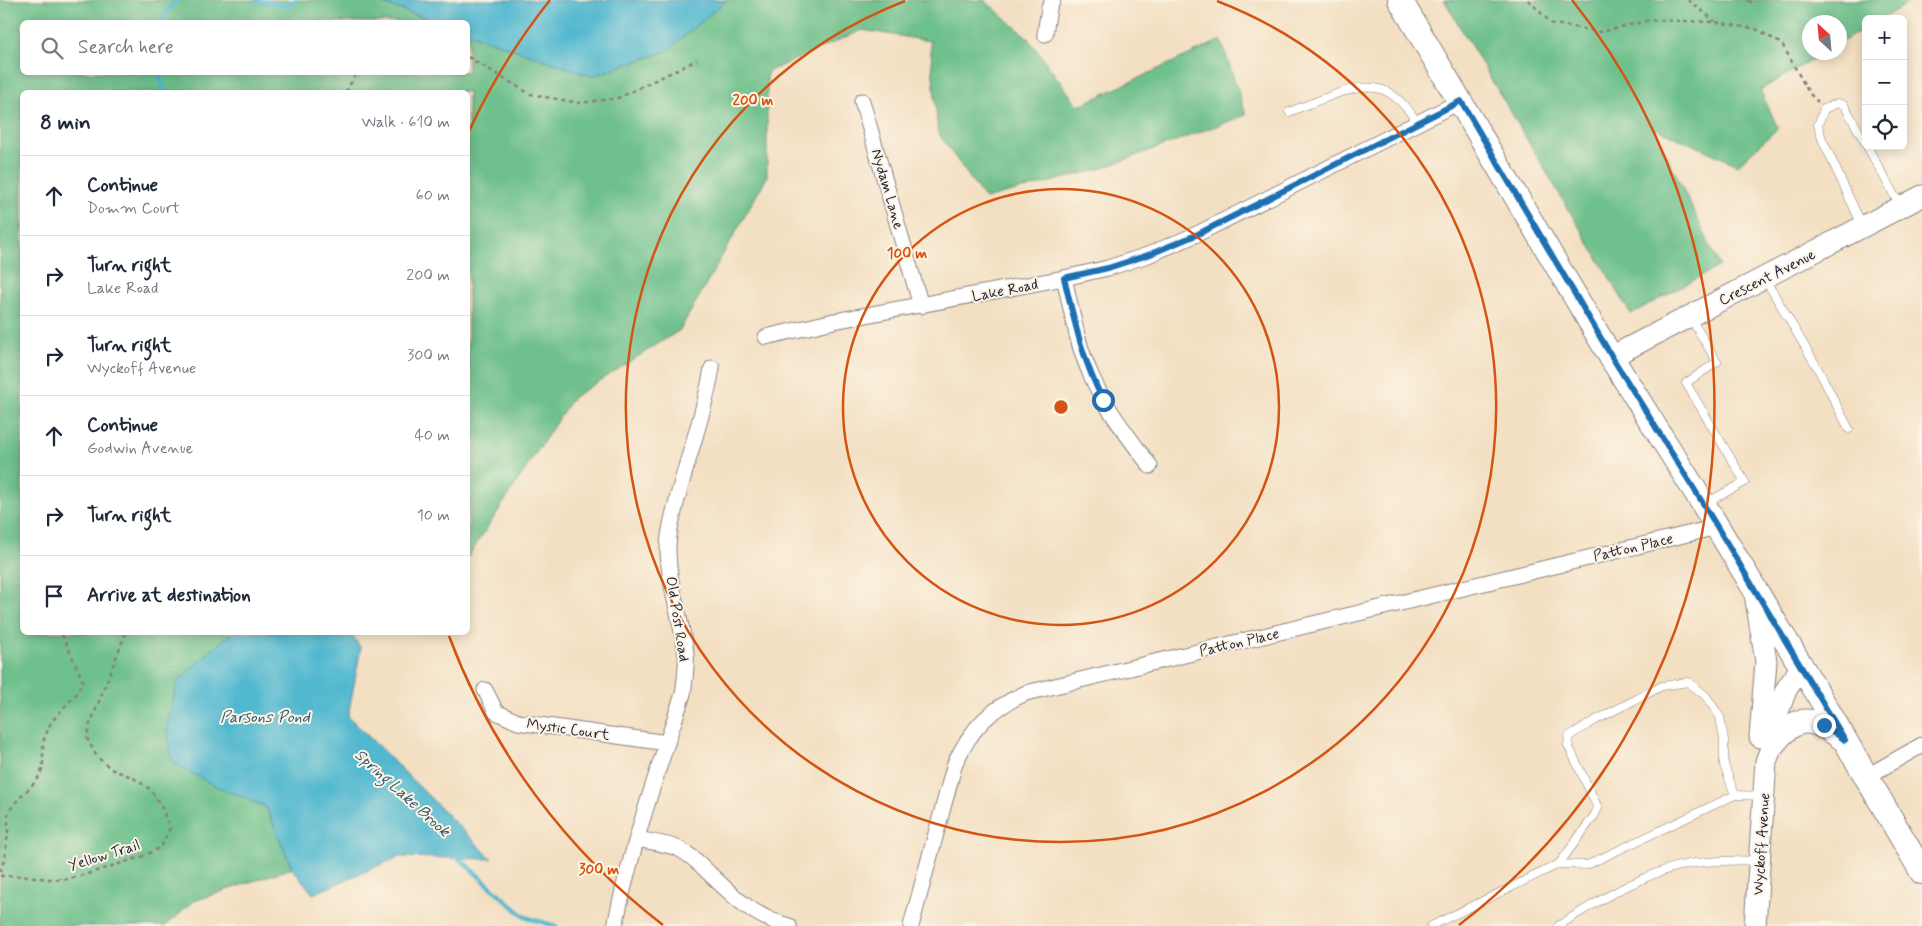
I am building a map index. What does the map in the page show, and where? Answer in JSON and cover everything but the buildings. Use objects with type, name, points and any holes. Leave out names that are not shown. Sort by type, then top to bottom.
[{"type":"main road","name":"Wyckoff Avenue","points":[[1400,0],[1612,357],[1704,505],[1801,667],[1786,690],[1776,717],[1769,752],[1755,926]]},
{"type":"main road","name":"Crescent Avenue","points":[[1612,357],[1922,196]]},
{"type":"main road","name":"Wyckoff Avenue","points":[[1754,590],[1766,661],[1760,744],[1769,752]]},
{"type":"main road","points":[[1801,667],[1922,872]]},
{"type":"main road","points":[[1769,752],[1784,729],[1800,722],[1811,721],[1824,725],[1845,740]]},
{"type":"street","points":[[1045,34],[1049,8],[1053,0]]},
{"type":"street","name":"Nydam Lane","points":[[862,101],[921,306]]},
{"type":"street","name":"Lake Road","points":[[766,337],[841,319],[921,306],[1064,278],[1108,268],[1148,255],[1196,235],[1461,101]]},
{"type":"street","points":[[1064,278],[1081,349],[1091,376],[1103,400],[1150,466]]},
{"type":"street","name":"Old Post Road","points":[[615,926],[637,839],[683,694],[686,654],[670,569],[668,548],[670,527],[691,447],[707,397],[712,368]]},
{"type":"street","name":"Patton Place","points":[[911,926],[955,763],[973,730],[988,714],[1006,702],[1026,693],[1717,527]]},
{"type":"street","name":"Mystic Court","points":[[485,690],[496,712],[518,722],[667,743]]},
{"type":"street","points":[[1866,777],[1922,745]]},
{"type":"street","points":[[637,839],[665,844],[680,850],[694,859],[742,904],[761,916],[789,926]]},
{"type":"lane","points":[[1289,112],[1354,88],[1369,86],[1388,93],[1403,102],[1418,123]]},
{"type":"lane","points":[[1862,138],[1844,105],[1838,103],[1824,109],[1818,125],[1822,139],[1863,227]]},
{"type":"lane","points":[[1869,150],[1901,207]]},
{"type":"lane","points":[[1765,279],[1817,367],[1849,429]]},
{"type":"lane","points":[[1690,317],[1717,362],[1686,383],[1745,482],[1704,505]]},
{"type":"lane","points":[[1559,864],[1598,808],[1568,745],[1569,736],[1662,686],[1688,682],[1706,696],[1720,717],[1724,740],[1724,765],[1735,795]]},
{"type":"lane","points":[[1431,926],[1559,864],[1587,865],[1735,795],[1764,796]]},
{"type":"lane","points":[[1558,926],[1660,871],[1690,864],[1759,860]]},
{"type":"path","points":[[1528,0],[1552,24],[1601,32],[1650,20],[1716,22],[1756,29],[1782,44],[1809,93],[1824,109]]},
{"type":"path","points":[[1688,0],[1716,22]]},
{"type":"path","points":[[470,58],[530,94],[578,103],[618,98],[697,60]]},
{"type":"path","points":[[347,90],[355,75]]},
{"type":"path","name":"Yellow Trail","points":[[62,635],[83,681],[77,693],[51,722],[43,742],[43,768],[37,780],[13,805],[8,815],[5,857],[0,874],[48,879],[67,878],[87,874],[144,856],[161,847],[170,828],[162,808],[150,789],[132,777],[113,770],[97,757],[87,738],[89,727],[125,635]]},
{"type":"green space","points":[[0,0],[372,0],[431,20],[20,20],[20,75],[470,75],[470,34],[591,76],[667,51],[726,0],[984,0],[1027,37],[1078,106],[1221,40],[1246,115],[1100,169],[985,199],[938,133],[930,41],[862,30],[767,72],[767,177],[680,330],[572,398],[470,554],[470,90],[20,90],[20,635],[230,635],[177,682],[213,785],[266,807],[292,868],[194,901],[166,926],[0,926]]},
{"type":"green space","points":[[1444,0],[1913,0],[1888,15],[1862,15],[1862,30],[1847,39],[1847,15],[1802,15],[1802,60],[1812,60],[1760,90],[1778,128],[1738,165],[1653,127],[1720,266],[1631,314]]},
{"type":"water","points":[[372,0],[726,0],[667,51],[591,76],[470,34],[470,20],[431,20]]},
{"type":"water","name":"Parsons Pond","points":[[229,635],[351,635],[361,648],[348,716],[492,859],[399,857],[313,894],[292,868],[266,807],[213,785],[172,762],[167,728],[177,682]]},
{"type":"waterway","name":"Spring Lake Brook","points":[[164,20],[167,10],[178,0]]},
{"type":"waterway","name":"Spring Lake Brook","points":[[257,0],[286,6],[296,0]]},
{"type":"waterway","name":"Spring Lake Brook","points":[[160,75],[164,90]]},
{"type":"waterway","name":"Spring Lake Brook","points":[[455,855],[525,917],[556,926]]},
{"type":"route","points":[[1103,400],[1091,376],[1081,349],[1064,278],[1108,268],[1148,255],[1196,235],[1461,101],[1612,357],[1704,505],[1845,740],[1824,725]]}]
